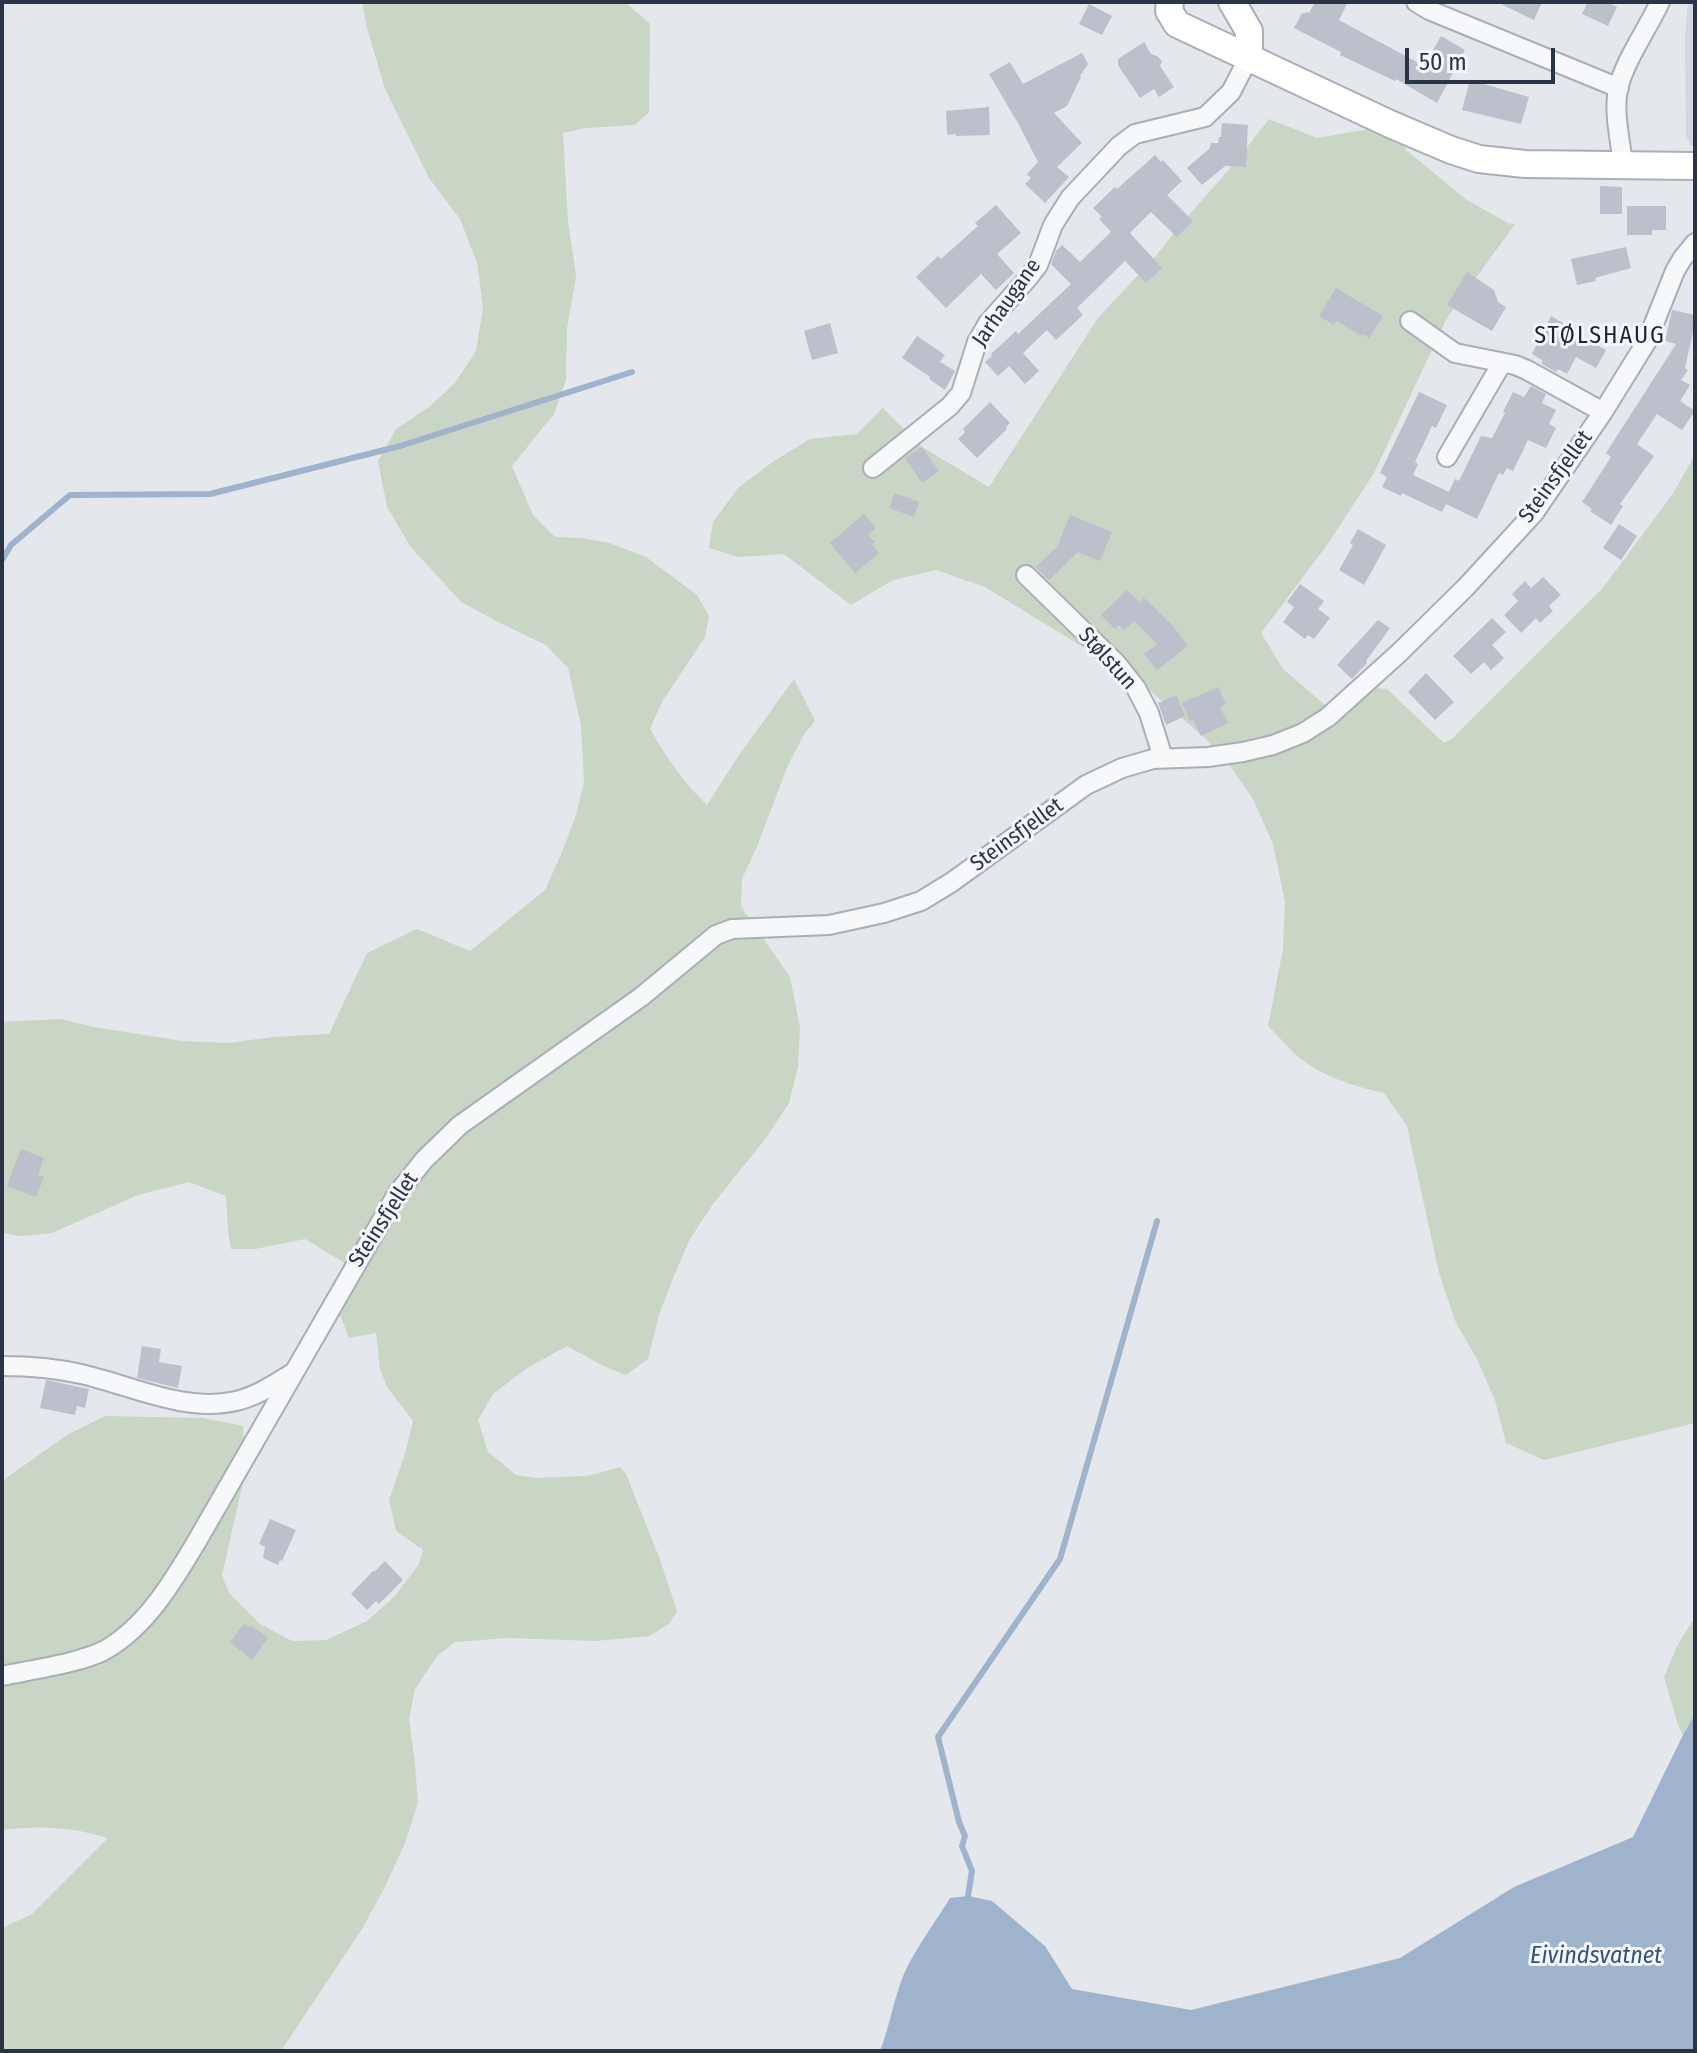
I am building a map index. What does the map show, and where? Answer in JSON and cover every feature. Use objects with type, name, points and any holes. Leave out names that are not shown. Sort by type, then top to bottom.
[{"type":"street","points":[[1170,2],[1169,11],[1177,24],[1390,124],[1479,159],[1525,164],[1695,166]]},
{"type":"street","points":[[1232,2],[1249,31],[1249,57]]},
{"type":"street","points":[[1416,2],[1619,88]]},
{"type":"street","points":[[1623,166],[1617,109],[1619,88],[1660,2]]},
{"type":"street","name":"Jarhaugane","points":[[873,468],[950,406],[961,393],[972,352],[982,332],[1038,265],[1053,225],[1070,198],[1119,146],[1135,134],[1205,117],[1231,92],[1249,57]]},
{"type":"street","name":"Steinsfjellet","points":[[2,1676],[103,1651],[126,1636],[150,1611],[182,1567],[397,1194],[424,1160],[460,1125],[641,997],[716,935],[732,929],[829,925],[921,901],[1086,785],[1122,768],[1153,759],[1208,757],[1273,745],[1303,733],[1328,717],[1399,653],[1534,513],[1647,341],[1675,271],[1695,243]]},
{"type":"street","points":[[1410,321],[1455,353],[1527,370],[1603,412]]},
{"type":"street","points":[[1447,457],[1502,363]]},
{"type":"street","name":"Stølstun","points":[[1026,575],[1117,664],[1136,688],[1149,713],[1163,758]]},
{"type":"street","name":"Steinsfjellet","points":[[2,1366],[48,1367],[83,1374],[162,1398],[212,1404],[234,1402],[256,1395],[293,1373]]},
{"type":"shaded area","points":[[1688,2],[1695,2],[1695,146],[1691,146],[1686,136],[1685,39]]},
{"type":"green space","points":[[362,2],[625,2],[650,24],[649,112],[635,125],[586,128],[563,133],[568,221],[576,276],[567,329],[566,380],[554,414],[512,466],[533,515],[555,537],[609,543],[646,557],[697,595],[709,616],[705,637],[662,702],[650,729],[676,769],[707,805],[794,679],[815,721],[788,765],[742,879],[741,906],[790,977],[800,1027],[798,1067],[789,1103],[690,1239],[659,1315],[648,1359],[626,1375],[567,1346],[527,1368],[493,1394],[478,1420],[488,1452],[516,1475],[535,1478],[587,1476],[620,1467],[626,1474],[659,1557],[677,1611],[669,1624],[649,1636],[595,1641],[508,1638],[455,1642],[437,1656],[415,1689],[409,1719],[418,1803],[405,1843],[362,1929],[281,2051],[2,2051],[2,1928],[32,1914],[108,1838],[55,1828],[2,1830],[2,1481],[67,1435],[105,1416],[203,1418],[243,1426],[246,1469],[222,1575],[229,1593],[260,1624],[292,1641],[326,1640],[367,1621],[395,1596],[419,1564],[423,1550],[396,1531],[389,1500],[413,1421],[387,1387],[380,1369],[376,1333],[349,1338],[339,1312],[363,1274],[305,1239],[255,1249],[231,1249],[226,1196],[189,1182],[138,1195],[52,1233],[20,1236],[2,1233],[2,1022],[61,1019],[182,1041],[228,1043],[329,1034],[367,953],[417,929],[470,951],[545,890],[576,815],[584,782],[581,725],[568,668],[546,645],[461,602],[410,546],[387,507],[378,461],[396,429],[429,407],[455,383],[476,351],[483,307],[477,263],[460,219],[429,178],[385,89]]},
{"type":"green space","points":[[1389,113],[1406,150],[1467,200],[1515,224],[1447,318],[1374,473],[1327,545],[1261,633],[1283,669],[1332,711],[1341,711],[1375,688],[1387,689],[1444,743],[1452,739],[1602,589],[1672,495],[1695,455],[1695,1423],[1544,1460],[1506,1443],[1495,1400],[1477,1359],[1456,1323],[1439,1273],[1407,1126],[1384,1093],[1349,1083],[1315,1068],[1295,1054],[1268,1026],[1283,949],[1285,902],[1273,844],[1253,799],[1205,738],[1140,682],[985,587],[936,570],[893,580],[851,605],[784,554],[738,557],[709,548],[713,522],[738,488],[810,439],[857,434],[882,407],[922,447],[989,487],[1098,318],[1155,257],[1269,119],[1317,138],[1369,129]]},
{"type":"green space","points":[[1695,1617],[1695,1714],[1683,1735],[1664,1677],[1677,1646]]},
{"type":"water","name":"Eivindsvatnet","points":[[1695,1714],[1695,2051],[880,2051],[906,1970],[950,1898],[968,1896],[992,1901],[1045,1946],[1072,1989],[1191,2010],[1400,1958],[1514,1887],[1633,1837]]},
{"type":"building","points":[[1315,2],[1348,2],[1339,20],[1424,66],[1441,36],[1465,50],[1437,103],[1396,79],[1340,55],[1341,52],[1294,28],[1302,13],[1309,13]]},
{"type":"building","points":[[1497,2],[1542,2],[1534,20]]},
{"type":"building","points":[[1588,2],[1606,2],[1617,7],[1608,26],[1582,14]]},
{"type":"building","points":[[1089,4],[1112,16],[1102,35],[1079,24]]},
{"type":"building","points":[[1144,42],[1151,54],[1162,61],[1160,66],[1174,87],[1159,97],[1154,89],[1140,98],[1118,65],[1118,59]]},
{"type":"building","points":[[1082,53],[1088,64],[1067,106],[1054,113],[1082,143],[1057,167],[1069,177],[1045,203],[1025,184],[1031,178],[1027,174],[1038,162],[989,74],[1010,62],[1023,84]]},
{"type":"building","points":[[1470,80],[1529,97],[1521,124],[1462,110]]},
{"type":"building","points":[[989,107],[990,135],[947,135],[946,111]]},
{"type":"building","points":[[1222,123],[1248,125],[1246,167],[1225,166],[1202,185],[1187,168],[1210,148],[1211,143],[1218,143]]},
{"type":"building","points":[[1155,155],[1182,181],[1167,195],[1193,221],[1177,237],[1151,212],[1130,233],[1162,268],[1146,283],[1125,261],[1077,308],[1083,315],[1056,340],[1047,330],[1023,353],[1039,371],[1025,384],[1009,366],[998,376],[985,362],[991,354],[1016,331],[1018,334],[1071,284],[1051,264],[1056,251],[1062,245],[1080,262],[1111,232],[1093,208]]},
{"type":"building","points":[[1600,186],[1622,187],[1622,214],[1600,214]]},
{"type":"building","points":[[996,205],[1021,233],[997,254],[1014,273],[996,290],[981,274],[946,308],[916,277],[978,226],[975,223]]},
{"type":"building","points":[[1627,206],[1666,206],[1666,230],[1652,230],[1652,235],[1627,235]]},
{"type":"building","points":[[1626,247],[1631,268],[1577,285],[1571,259]]},
{"type":"building","points":[[1467,272],[1494,290],[1498,302],[1506,307],[1492,331],[1447,305]]},
{"type":"building","points":[[1336,288],[1383,316],[1369,338],[1319,316]]},
{"type":"building","points":[[1672,310],[1695,315],[1685,368],[1688,370],[1681,380],[1690,385],[1680,401],[1695,411],[1682,430],[1657,414],[1637,444],[1654,456],[1620,504],[1623,506],[1611,525],[1582,502],[1611,457],[1606,453],[1676,344],[1665,341]]},
{"type":"building","points":[[1551,316],[1606,350],[1596,368],[1576,357],[1567,374],[1558,369],[1556,372],[1532,354]]},
{"type":"building","points":[[830,323],[838,353],[812,360],[804,331]]},
{"type":"building","points":[[917,336],[945,355],[940,362],[955,371],[945,390],[902,358]]},
{"type":"building","points":[[1531,386],[1546,394],[1542,403],[1556,410],[1549,424],[1556,428],[1546,448],[1528,440],[1513,471],[1507,468],[1503,475],[1499,473],[1477,519],[1446,504],[1442,512],[1382,487],[1387,477],[1380,473],[1419,392],[1447,405],[1436,428],[1432,426],[1415,462],[1418,464],[1413,475],[1449,492],[1455,479],[1459,481],[1481,436],[1492,438],[1513,392],[1524,397]]},
{"type":"building","points":[[990,402],[1010,423],[977,458],[958,439],[965,432],[963,429]]},
{"type":"building","points":[[922,447],[939,471],[922,483],[905,458]]},
{"type":"building","points":[[895,493],[919,502],[914,517],[889,508]]},
{"type":"building","points":[[864,514],[876,528],[868,535],[879,553],[855,573],[830,543]]},
{"type":"building","points":[[1070,515],[1112,532],[1100,561],[1078,552],[1049,580],[1036,567],[1057,547]]},
{"type":"building","points":[[1619,524],[1637,536],[1621,560],[1603,548]]},
{"type":"building","points":[[1358,529],[1386,545],[1364,585],[1339,570]]},
{"type":"building","points":[[1543,577],[1561,595],[1549,606],[1553,611],[1540,623],[1536,618],[1521,633],[1504,615],[1518,601],[1512,594],[1525,581],[1531,588]]},
{"type":"building","points":[[1300,584],[1324,601],[1318,609],[1330,618],[1314,639],[1308,635],[1305,639],[1283,622],[1294,607],[1287,602]]},
{"type":"building","points":[[1127,590],[1139,602],[1144,598],[1173,626],[1188,646],[1157,670],[1144,654],[1157,644],[1134,621],[1124,630],[1119,625],[1115,629],[1101,615]]},
{"type":"building","points":[[1492,618],[1506,632],[1492,645],[1504,658],[1491,670],[1484,662],[1471,674],[1453,656]]},
{"type":"building","points":[[1378,620],[1390,628],[1367,663],[1352,679],[1337,665]]},
{"type":"building","points":[[1426,673],[1454,702],[1435,720],[1408,692]]},
{"type":"building","points":[[1218,687],[1226,704],[1220,707],[1228,723],[1201,736],[1182,703]]},
{"type":"building","points":[[1176,695],[1185,716],[1166,725],[1158,703]]},
{"type":"building","points":[[21,1149],[44,1158],[38,1175],[44,1177],[36,1197],[7,1186]]},
{"type":"building","points":[[142,1346],[161,1349],[159,1362],[182,1366],[178,1388],[137,1378]]},
{"type":"building","points":[[46,1380],[89,1389],[85,1408],[77,1406],[75,1415],[40,1408]]},
{"type":"building","points":[[270,1519],[296,1530],[278,1565],[263,1558],[265,1547],[259,1544]]},
{"type":"building","points":[[385,1561],[403,1580],[379,1604],[376,1601],[367,1610],[351,1594]]},
{"type":"building","points":[[244,1624],[251,1625],[268,1638],[252,1660],[230,1642]]},
{"type":"waterway","points":[[2,560],[11,545],[70,495],[210,494],[400,446],[632,372]]},
{"type":"waterway","points":[[968,1896],[972,1871],[962,1846],[965,1836],[938,1737],[1060,1559],[1157,1221]]},
{"type":"district","name":"STØLSHAUG","points":[[1600,336]]}]
